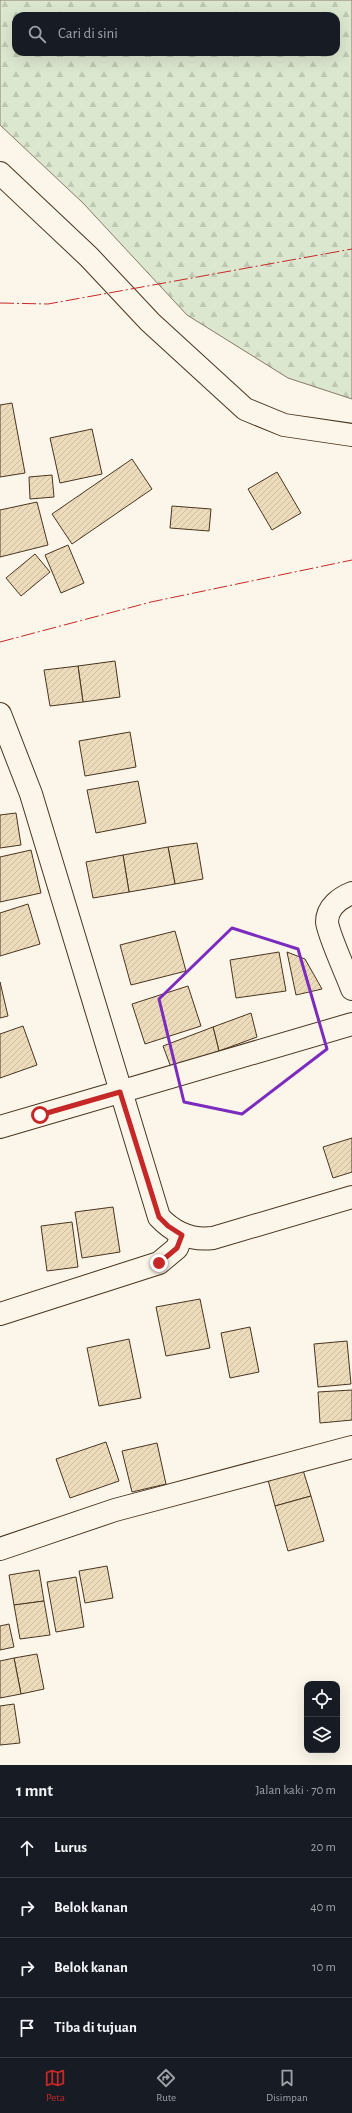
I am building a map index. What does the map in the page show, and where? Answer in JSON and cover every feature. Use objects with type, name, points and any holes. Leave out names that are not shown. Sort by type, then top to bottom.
[{"type":"street","points":[[0,173],[88,257],[150,322],[245,409],[284,425],[352,435]]},
{"type":"street","points":[[0,714],[31,794],[159,1217],[168,1226],[182,1235],[201,1240],[213,1238],[352,1197]]},
{"type":"street","points":[[352,893],[339,900],[330,908],[327,923],[352,989]]},
{"type":"street","points":[[0,1127],[352,1024]]},
{"type":"street","points":[[0,1314],[159,1263],[177,1248],[182,1235]]},
{"type":"street","points":[[0,1549],[115,1510],[352,1447]]},
{"type":"highlighted area","points":[[232,928],[298,949],[327,1049],[242,1114],[184,1102],[159,999]]},
{"type":"green space","points":[[0,0],[352,0],[352,399],[288,378],[187,315],[83,203],[0,125]]},
{"type":"building","points":[[12,403],[25,473],[0,477],[0,405]]},
{"type":"building","points":[[92,429],[102,474],[60,483],[50,438]]},
{"type":"building","points":[[132,459],[152,489],[72,544],[52,514]]},
{"type":"building","points":[[277,472],[301,513],[272,530],[248,489]]},
{"type":"building","points":[[52,475],[54,497],[30,499],[29,477]]},
{"type":"building","points":[[37,502],[48,545],[0,557],[0,510]]},
{"type":"building","points":[[172,506],[211,509],[209,531],[170,528]]},
{"type":"building","points":[[68,545],[84,583],[61,593],[45,555]]},
{"type":"building","points":[[35,554],[50,572],[21,596],[6,578]]},
{"type":"building","points":[[115,661],[120,697],[83,702],[78,666]]},
{"type":"building","points":[[78,666],[83,702],[50,706],[44,670]]},
{"type":"building","points":[[130,732],[136,767],[85,776],[79,741]]},
{"type":"building","points":[[138,781],[146,823],[96,833],[87,790]]},
{"type":"building","points":[[16,813],[21,845],[0,848],[0,815]]},
{"type":"building","points":[[197,843],[203,879],[175,884],[168,847]]},
{"type":"building","points":[[168,847],[175,884],[129,892],[123,855]]},
{"type":"building","points":[[31,850],[41,893],[0,902],[0,857]]},
{"type":"building","points":[[123,855],[129,892],[93,898],[86,862]]},
{"type":"building","points":[[28,904],[40,944],[0,956],[0,913]]},
{"type":"building","points":[[175,931],[186,971],[131,985],[120,945]]},
{"type":"building","points":[[279,952],[286,991],[236,998],[230,960]]},
{"type":"building","points":[[287,952],[305,959],[322,989],[296,995]]},
{"type":"building","points":[[0,982],[8,1016],[0,1018]]},
{"type":"building","points":[[188,986],[201,1026],[145,1044],[132,1004]]},
{"type":"building","points":[[251,1013],[257,1037],[219,1051],[213,1027]]},
{"type":"building","points":[[23,1026],[37,1065],[0,1078],[0,1034]]},
{"type":"building","points":[[213,1027],[219,1051],[172,1070],[163,1046]]},
{"type":"building","points":[[352,1138],[352,1172],[333,1178],[323,1147]]},
{"type":"building","points":[[113,1207],[120,1252],[82,1258],[75,1212]]},
{"type":"building","points":[[72,1222],[78,1267],[47,1271],[41,1226]]},
{"type":"building","points":[[200,1299],[210,1348],[166,1356],[156,1307]]},
{"type":"building","points":[[250,1327],[259,1372],[230,1378],[221,1333]]},
{"type":"building","points":[[129,1339],[141,1398],[99,1406],[87,1348]]},
{"type":"building","points":[[347,1341],[351,1384],[318,1387],[314,1344]]},
{"type":"building","points":[[352,1390],[352,1420],[320,1423],[318,1392]]},
{"type":"building","points":[[106,1442],[119,1481],[70,1498],[56,1459]]},
{"type":"building","points":[[157,1443],[166,1484],[132,1492],[122,1451]]},
{"type":"building","points":[[303,1470],[311,1496],[275,1506],[268,1480]]},
{"type":"building","points":[[311,1496],[324,1541],[288,1551],[275,1506]]},
{"type":"building","points":[[107,1566],[113,1598],[85,1603],[79,1571]]},
{"type":"building","points":[[39,1570],[44,1601],[14,1605],[9,1575]]},
{"type":"building","points":[[76,1577],[84,1627],[56,1632],[47,1582]]},
{"type":"building","points":[[44,1601],[50,1635],[20,1639],[14,1605]]},
{"type":"building","points":[[9,1624],[14,1647],[0,1650],[0,1626]]},
{"type":"building","points":[[37,1654],[44,1689],[21,1694],[14,1658]]},
{"type":"building","points":[[14,1658],[21,1694],[0,1698],[0,1661]]},
{"type":"building","points":[[14,1704],[20,1743],[0,1745],[0,1706]]},
{"type":"power","points":[[0,303],[48,304],[352,249]]},
{"type":"power","points":[[0,642],[151,602],[352,560]]},
{"type":"route","points":[[40,1115],[120,1092],[159,1217],[168,1226],[182,1235],[177,1248],[170,1256],[159,1263]]}]
